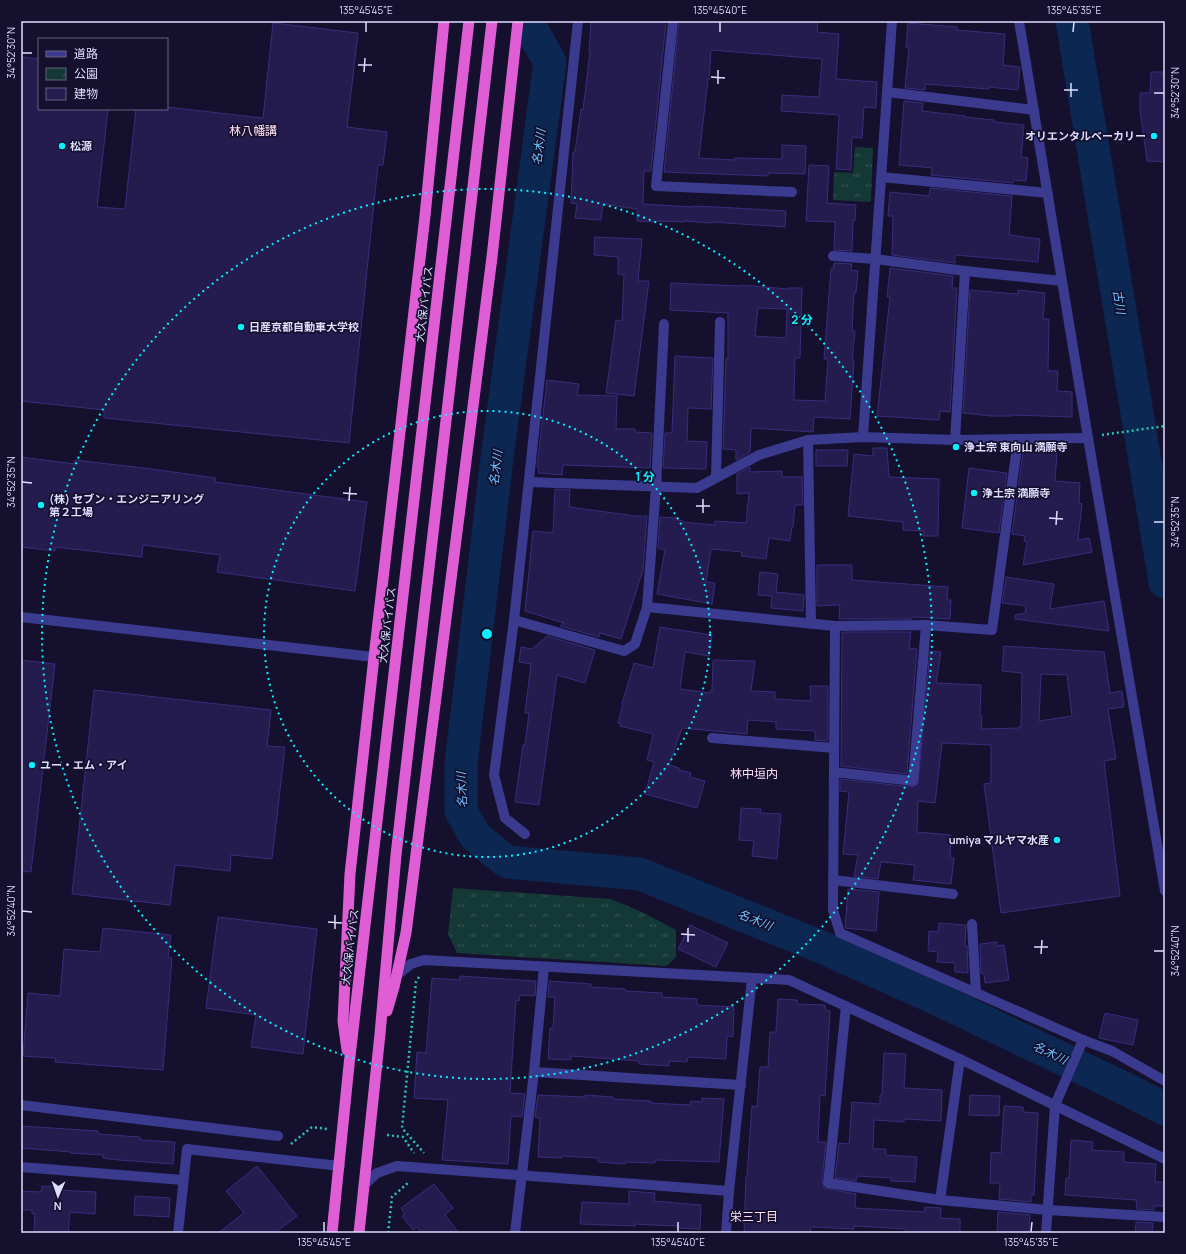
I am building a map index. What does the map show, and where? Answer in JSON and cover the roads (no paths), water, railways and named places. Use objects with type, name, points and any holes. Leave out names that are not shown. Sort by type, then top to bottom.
[{"type":"highway","points":[[349,1064],[343,1021],[350,874],[425,216],[444,21]]},
{"type":"highway","name":"大久保バイパス","points":[[332,1233],[340,1166],[349,1064],[470,21]]},
{"type":"highway","points":[[359,1233],[380,1034],[396,855],[492,21]]},
{"type":"highway","points":[[380,1034],[397,975],[406,933],[492,257],[518,21]]},
{"type":"street","points":[[525,834],[505,818],[494,775],[514,620],[578,21]]},
{"type":"street","points":[[673,21],[656,186],[792,192]]},
{"type":"street","points":[[863,437],[892,21]]},
{"type":"street","points":[[1019,21],[1062,281],[1092,437],[1165,891]]},
{"type":"street","points":[[887,92],[1034,110]]},
{"type":"street","points":[[881,177],[1048,193]]},
{"type":"street","points":[[833,256],[875,259],[965,271],[1062,281]]},
{"type":"street","points":[[955,440],[965,271]]},
{"type":"street","points":[[716,477],[720,322]]},
{"type":"street","points":[[514,620],[624,651],[635,644],[647,607],[656,487],[664,324]]},
{"type":"street","points":[[529,482],[697,488],[759,455],[808,440],[863,437],[955,440],[1018,440],[1092,437]]},
{"type":"street","points":[[808,440],[812,624]]},
{"type":"street","points":[[647,607],[835,626],[926,625],[992,630],[1018,440]]},
{"type":"street","points":[[21,617],[374,657]]},
{"type":"street","points":[[834,772],[914,781],[926,625]]},
{"type":"street","points":[[835,626],[833,910],[840,933],[1083,1040],[1112,1051],[1165,1082]]},
{"type":"street","points":[[712,738],[834,748]]},
{"type":"street","points":[[833,880],[953,894]]},
{"type":"street","points":[[972,924],[976,993]]},
{"type":"street","points":[[397,975],[412,964],[424,960],[789,980],[960,1059],[1165,1159]]},
{"type":"street","points":[[516,1233],[544,966]]},
{"type":"street","points":[[726,1233],[729,1191],[752,978]]},
{"type":"street","points":[[846,1006],[828,1183],[940,1200],[1048,1210],[1165,1217]]},
{"type":"street","points":[[1046,1233],[1055,1105],[1083,1040]]},
{"type":"street","points":[[940,1200],[960,1059]]},
{"type":"street","points":[[534,1072],[741,1085]]},
{"type":"street","points":[[21,1105],[278,1136]]},
{"type":"street","points":[[178,1233],[187,1149],[340,1166]]},
{"type":"street","points":[[365,1184],[377,1173],[397,1166],[729,1191]]},
{"type":"street","points":[[21,1167],[183,1180]]},
{"type":"waterway","name":"古川","points":[[1072,21],[1165,582]]},
{"type":"waterway","name":"名木川","points":[[529,25],[550,62],[497,458],[461,764],[461,811],[475,836],[507,862],[640,874],[819,946],[937,999],[1165,1109]]},
{"type":"place","name":"オリエンタルベーカリー","points":[[1154,136]]},
{"type":"place","name":"松源","points":[[62,146]]},
{"type":"place","name":"日産京都自動車大学校","points":[[241,327]]},
{"type":"place","name":"浄土宗 東向山 満願寺","points":[[956,447]]},
{"type":"place","name":"浄土宗 満願寺","points":[[974,493]]},
{"type":"place","name":"(株) セブン・エンジニアリング 第２工場","points":[[41,505]]},
{"type":"place","name":"ユー・エム・アイ","points":[[32,765]]},
{"type":"place","name":"umiya マルヤマ水産","points":[[1057,840]]},
{"type":"district","name":"林八幡講","points":[[253,131]]},
{"type":"district","name":"林中垣内","points":[[754,774]]},
{"type":"district","name":"栄三丁目","points":[[754,1217]]}]
